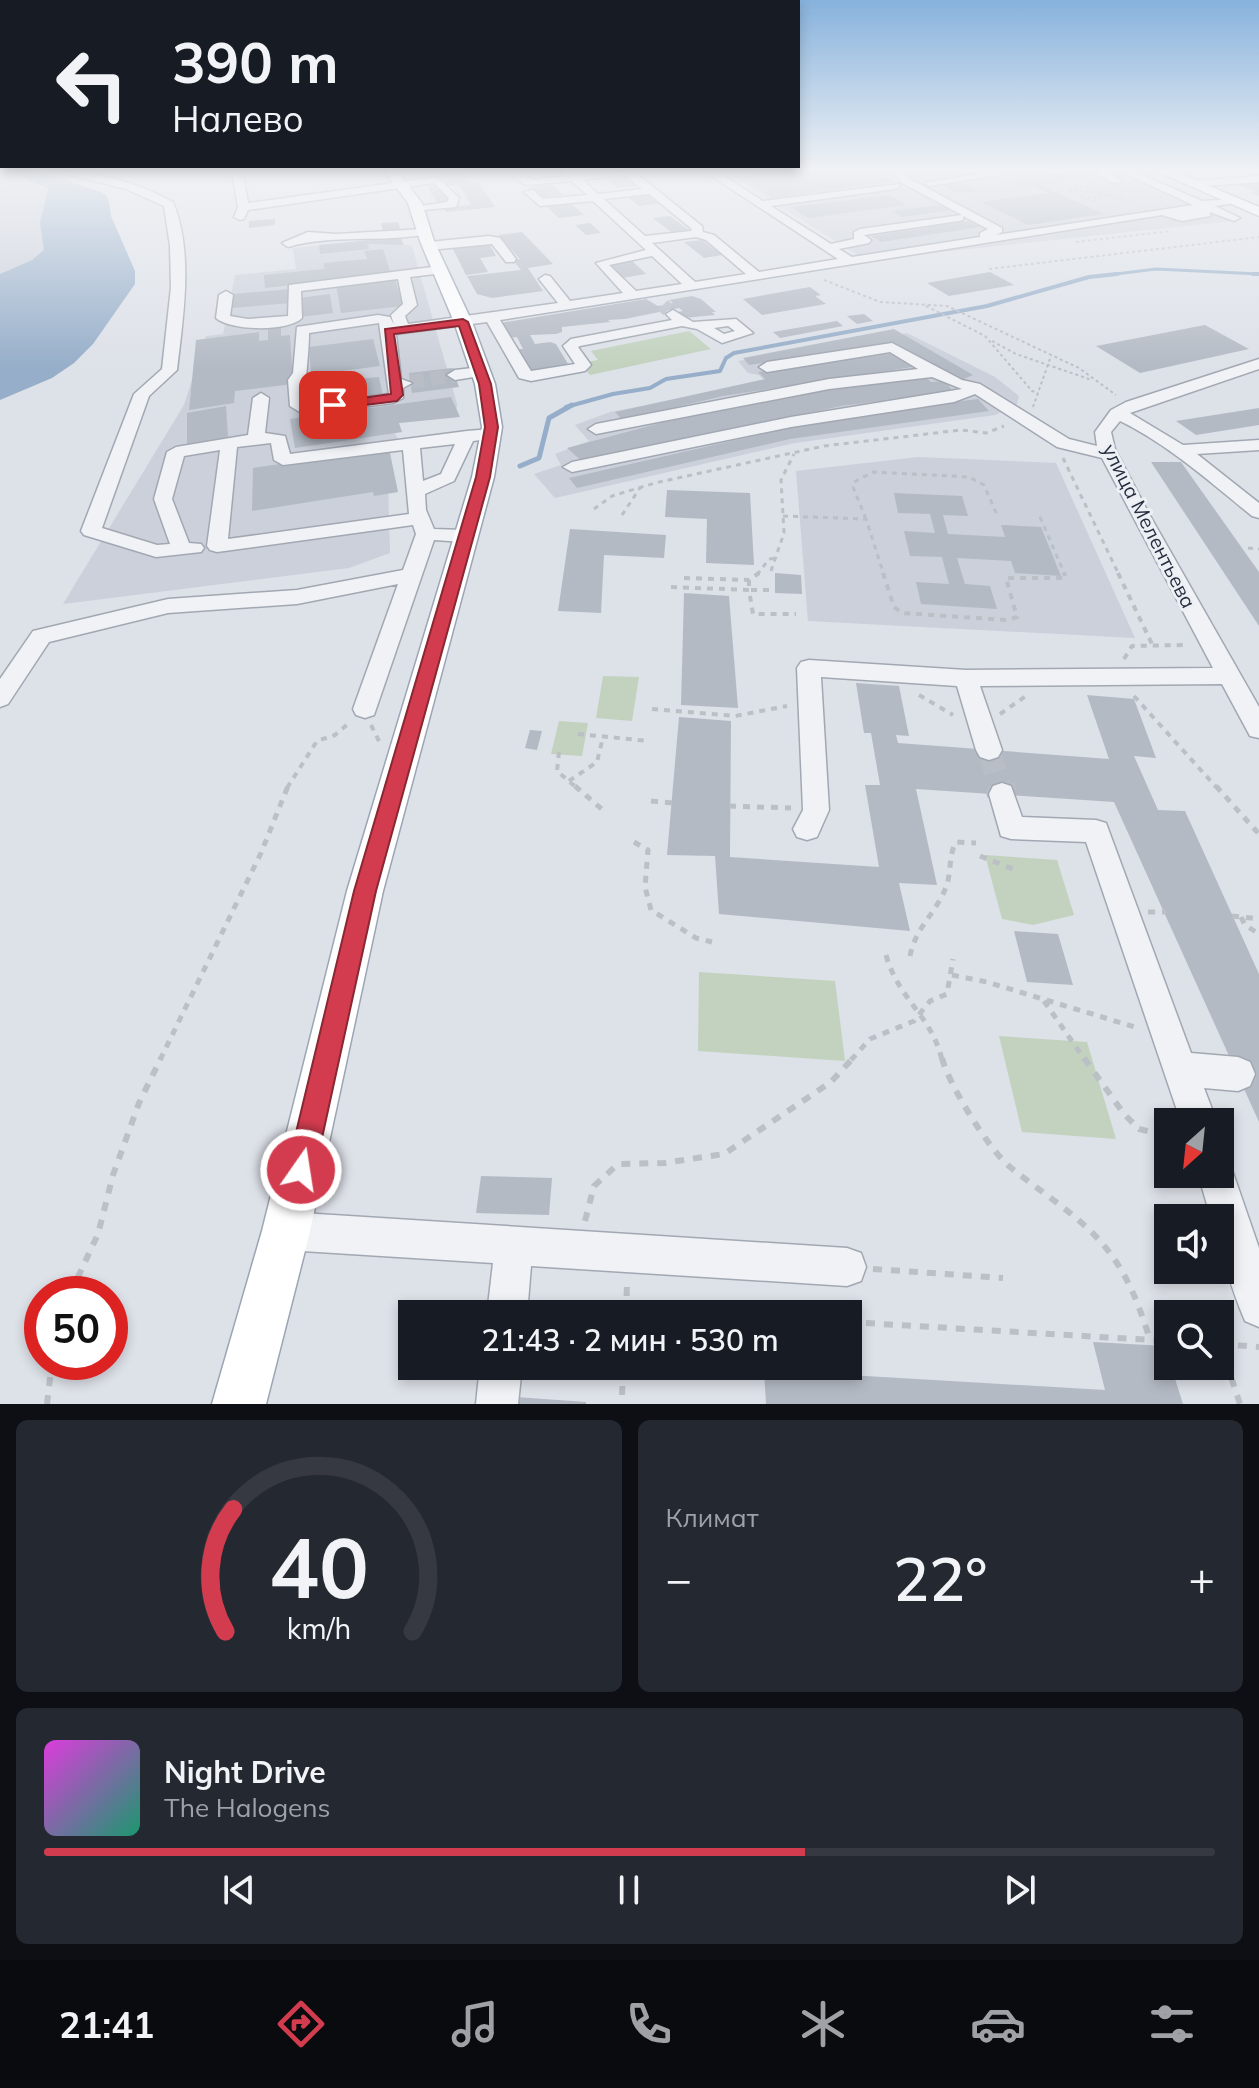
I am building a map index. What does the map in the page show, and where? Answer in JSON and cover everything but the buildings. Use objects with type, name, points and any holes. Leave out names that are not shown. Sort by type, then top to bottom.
[{"type":"main road","points":[[239,1404],[286,1231],[365,891],[483,477],[491,434],[481,372],[463,322],[426,239]]},
{"type":"street","points":[[175,237],[179,256],[177,314],[169,370],[142,394],[91,531],[156,551],[423,526],[464,536]]},
{"type":"street","points":[[288,243],[294,238],[306,237]]},
{"type":"street","points":[[328,237],[489,240],[496,241],[510,259]]},
{"type":"street","points":[[639,237],[693,287]]},
{"type":"street","points":[[643,240],[674,237]]},
{"type":"street","points":[[708,237],[756,276]]},
{"type":"street","points":[[811,237],[848,260]]},
{"type":"street","points":[[828,248],[865,240],[859,237]]},
{"type":"street","points":[[943,246],[976,237]]},
{"type":"street","points":[[403,274],[410,305],[398,315],[396,330],[402,383],[397,395],[303,409],[298,406],[296,380],[301,373],[302,330],[310,327],[378,319],[385,320],[396,330],[463,322],[1004,237]]},
{"type":"street","points":[[633,295],[602,263],[655,252]]},
{"type":"street","points":[[226,295],[223,318],[230,321],[252,324],[292,320],[295,318],[294,288],[440,270]]},
{"type":"street","points":[[545,279],[567,306]]},
{"type":"street","points":[[652,293],[683,322]]},
{"type":"street","points":[[492,318],[524,375],[531,376],[580,368],[583,365],[570,346],[576,342],[683,322],[700,325]]},
{"type":"street","points":[[767,367],[892,347],[958,384],[974,387],[1063,443],[1108,454]]},
{"type":"street","name":"улица Мелентьева","points":[[1259,364],[1121,407],[1103,432],[1108,454],[1227,676],[1259,729]]},
{"type":"street","points":[[455,375],[481,372]]},
{"type":"street","points":[[596,429],[829,384],[934,372]]},
{"type":"street","points":[[572,467],[791,422],[954,397],[974,387]]},
{"type":"street","points":[[256,439],[261,398]]},
{"type":"street","points":[[1121,407],[1259,512]]},
{"type":"street","points":[[182,550],[163,499],[176,452],[256,439],[279,440],[283,460],[491,434]]},
{"type":"street","points":[[415,491],[448,477],[467,436]]},
{"type":"street","points":[[217,546],[229,443]]},
{"type":"street","points":[[365,709],[410,575],[423,526],[415,491],[411,444]]},
{"type":"street","points":[[1179,450],[1259,445]]},
{"type":"street","points":[[0,698],[41,636],[168,606],[297,597],[410,575]]},
{"type":"street","points":[[806,816],[809,668],[966,678],[1227,676]]},
{"type":"street","points":[[966,678],[986,741]]},
{"type":"street","points":[[1002,794],[1011,828],[1096,831],[1194,1108]]},
{"type":"street","points":[[1176,1054],[1238,1074]]},
{"type":"street","points":[[1221,1188],[1259,1307]]},
{"type":"street","points":[[286,1231],[847,1267]]},
{"type":"street","points":[[508,1300],[514,1246]]},
{"type":"street","points":[[497,1404],[500,1380]]},
{"type":"path","points":[[989,269],[1259,237]]},
{"type":"path","points":[[816,277],[880,302],[947,306],[1079,368],[1097,381],[1121,407]]},
{"type":"path","points":[[916,303],[939,310],[1016,354],[1097,381]]},
{"type":"path","points":[[987,338],[1032,391],[1038,393]]},
{"type":"path","points":[[594,509],[612,496],[640,488],[857,440],[961,430],[996,432],[998,426],[1032,421],[1051,356]]},
{"type":"path","points":[[1063,450],[1062,457],[1152,644]]},
{"type":"path","points":[[771,571],[784,532],[780,483],[784,465],[796,453]]},
{"type":"path","points":[[997,515],[984,485],[969,477],[880,472],[854,482],[853,487],[894,607],[902,613],[1007,620],[1017,617],[1017,610],[1005,586],[1006,578],[1066,578],[1040,517]]},
{"type":"path","points":[[622,515],[640,488]]},
{"type":"path","points":[[783,516],[866,519]]},
{"type":"path","points":[[1248,548],[1259,549]]},
{"type":"path","points":[[684,578],[749,580],[755,578],[769,559],[777,558]]},
{"type":"path","points":[[749,580],[753,614],[796,614]]},
{"type":"path","points":[[671,587],[771,590]]},
{"type":"path","points":[[1184,645],[1132,646],[1104,678],[1137,698],[1259,834]]},
{"type":"path","points":[[879,671],[986,741]]},
{"type":"path","points":[[652,709],[735,716],[809,702]]},
{"type":"path","points":[[78,1276],[98,1234],[113,1175],[139,1103],[261,853],[288,785],[317,741],[335,735],[365,709]]},
{"type":"path","points":[[578,734],[649,741]]},
{"type":"path","points":[[569,781],[597,762],[603,737]]},
{"type":"path","points":[[559,752],[557,771],[604,811]]},
{"type":"path","points":[[651,801],[673,803]]},
{"type":"path","points":[[729,806],[806,816]]},
{"type":"path","points":[[634,842],[648,850],[645,887],[651,910],[696,938],[712,942]]},
{"type":"path","points":[[910,956],[911,940],[946,889],[950,849],[956,842],[976,843]]},
{"type":"path","points":[[980,856],[1018,871]]},
{"type":"path","points":[[1232,916],[1259,919]]},
{"type":"path","points":[[1241,917],[1245,925],[1259,934]]},
{"type":"path","points":[[886,955],[892,978],[937,1037],[947,1078],[1006,1164],[1068,1211],[1112,1255],[1139,1306],[1150,1340]]},
{"type":"path","points":[[577,1249],[594,1186],[618,1164],[664,1163],[724,1154],[831,1082],[870,1039],[914,1021],[930,1001],[947,994],[953,959]]},
{"type":"path","points":[[952,975],[1043,999],[1176,1054]]},
{"type":"path","points":[[1043,999],[1124,1114],[1139,1129],[1154,1133]]},
{"type":"path","points":[[847,1267],[1003,1278]]},
{"type":"path","points":[[862,1323],[1154,1340]]},
{"type":"path","points":[[1234,1345],[1259,1347]]},
{"type":"path","points":[[47,1404],[50,1380]]},
{"type":"path","points":[[622,1395],[623,1380]]},
{"type":"path","points":[[1232,1380],[1240,1404]]},
{"type":"shaded area","points":[[0,237],[45,237],[44,250],[32,260],[0,274]]},
{"type":"shaded area","points":[[400,237],[405,245],[412,246],[457,404],[456,417],[390,424],[399,441],[387,445],[390,553],[349,568],[63,604],[184,405],[206,336],[223,334],[235,275],[296,269],[293,248]]},
{"type":"shaded area","points":[[828,237],[1086,237],[866,260]]},
{"type":"shaded area","points":[[907,333],[995,377],[1019,396],[1017,404],[995,415],[795,443],[555,498],[534,474],[561,465],[555,454],[589,441],[575,425],[610,412],[766,382],[759,375],[748,373],[738,361]]},
{"type":"shaded area","points":[[918,457],[1056,463],[1135,638],[808,621],[796,471]]},
{"type":"green space","points":[[689,331],[711,349],[590,375],[585,369],[591,367],[587,362],[598,360],[591,351]]},
{"type":"green space","points":[[603,676],[639,677],[632,721],[596,718]]},
{"type":"green space","points":[[559,721],[588,723],[582,756],[551,754]]},
{"type":"green space","points":[[985,855],[1057,860],[1074,915],[1033,925],[1002,919]]},
{"type":"green space","points":[[699,972],[835,981],[845,1061],[698,1051]]},
{"type":"green space","points":[[999,1036],[1087,1042],[1116,1139],[1022,1132]]},
{"type":"water","points":[[42,237],[120,237],[135,271],[135,284],[93,344],[74,363],[52,378],[0,400],[0,274],[32,260],[44,250]]},
{"type":"waterway","points":[[1110,275],[1156,269],[1259,274],[1253,274]]},
{"type":"waterway","points":[[1110,275],[1117,274]]},
{"type":"waterway","points":[[571,406],[650,388],[666,379],[720,371],[726,358],[734,353],[987,306],[1089,277],[1110,275]]},
{"type":"waterway","points":[[1100,276],[1110,275]]},
{"type":"waterway","points":[[520,466],[539,458],[549,418],[571,406]]},
{"type":"waterway","points":[[566,407],[571,406]]},
{"type":"tunnel","points":[[663,305],[668,310]]},
{"type":"tunnel","points":[[410,382],[455,375]]},
{"type":"tunnel","points":[[989,750],[1000,788]]},
{"type":"tunnel","points":[[1000,786],[1002,794]]},
{"type":"route","points":[[301,1170],[365,891],[483,477],[492,427],[485,384],[463,322],[389,331],[397,395],[333,405]]}]
